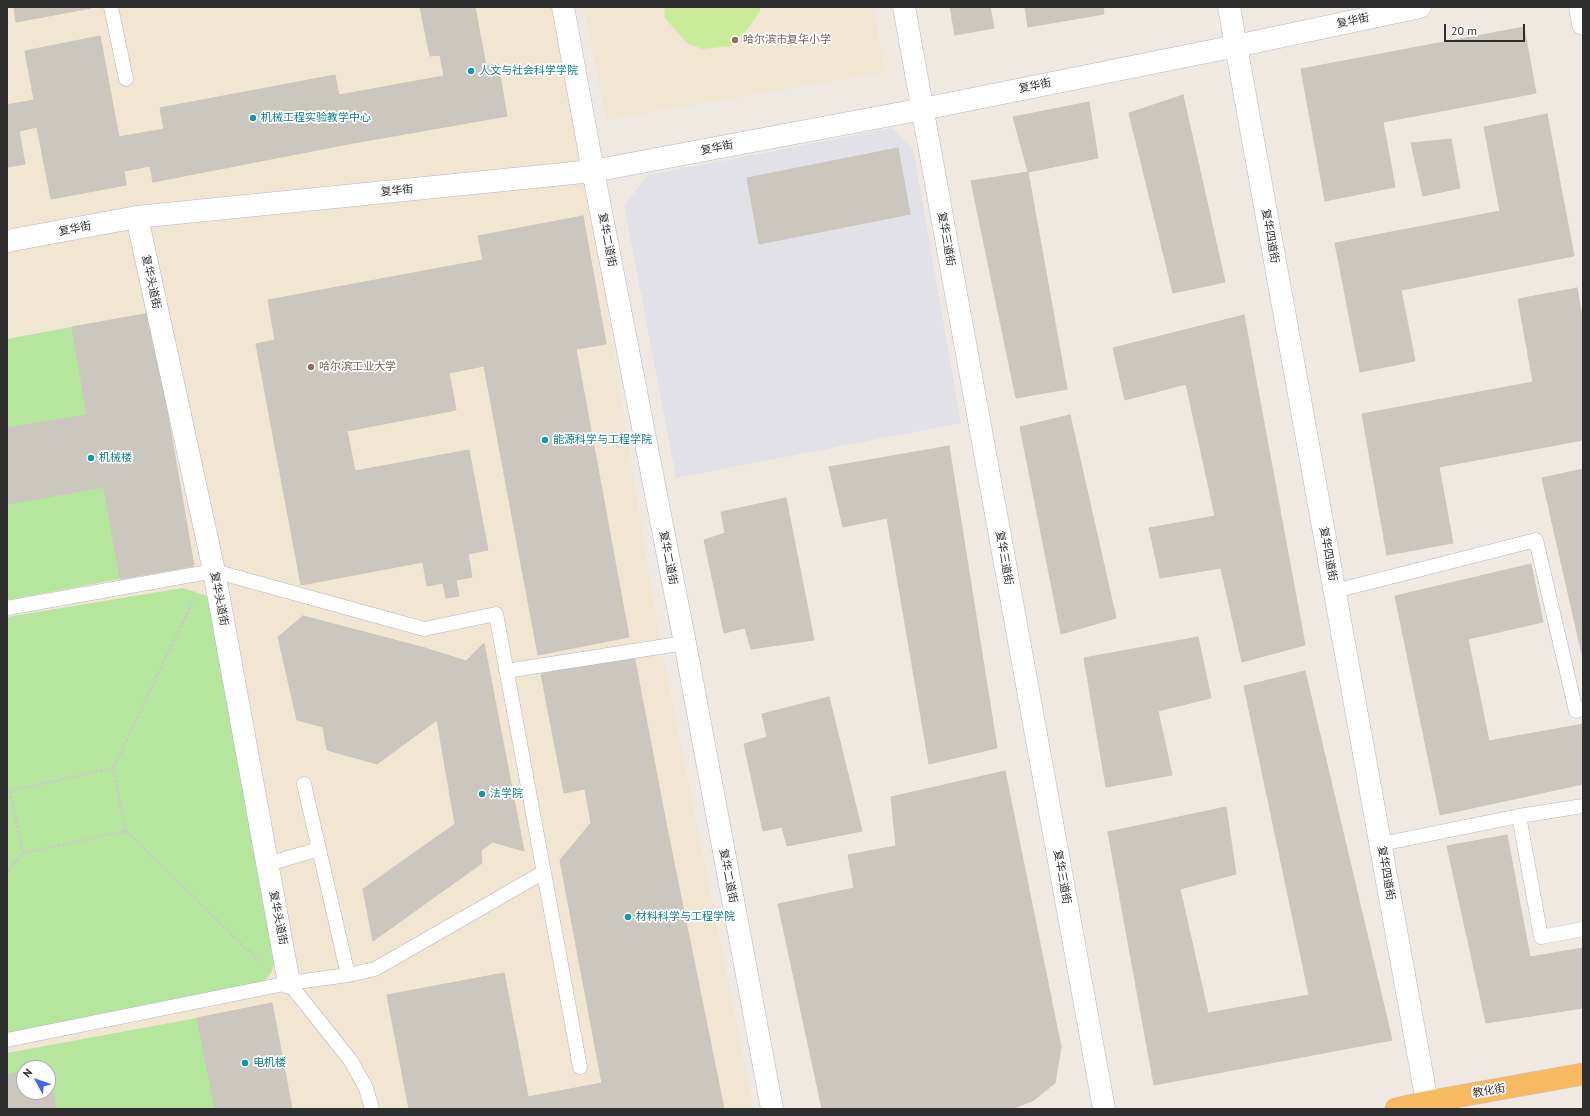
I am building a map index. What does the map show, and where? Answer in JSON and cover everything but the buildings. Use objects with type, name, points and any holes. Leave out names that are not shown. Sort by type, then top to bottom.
[{"type":"highway","name":"教化街","points":[[1396,1109],[1583,1074]]},
{"type":"street","name":"复华二道街","points":[[563,7],[593,171],[685,643],[772,1109]]},
{"type":"street","name":"复华三道街","points":[[904,7],[1104,1109]]},
{"type":"street","name":"复华四道街","points":[[1229,7],[1428,1102]]},
{"type":"street","name":"复华街","points":[[7,241],[137,217],[593,171],[923,109],[1236,46],[1420,7]]},
{"type":"street","points":[[1580,7],[1583,24]]},
{"type":"street","name":"复华头道街","points":[[137,217],[214,571],[289,983]]},
{"type":"lane","points":[[111,7],[126,79]]},
{"type":"lane","points":[[1335,591],[1536,540],[1576,710],[1583,709]]},
{"type":"lane","points":[[7,608],[214,571],[424,629],[496,614],[580,1067]]},
{"type":"lane","points":[[506,671],[685,643]]},
{"type":"lane","points":[[304,784],[348,975]]},
{"type":"lane","points":[[1381,844],[1518,816],[1583,806]]},
{"type":"lane","points":[[1518,816],[1541,937],[1583,929]]},
{"type":"lane","points":[[268,864],[319,849]]},
{"type":"lane","points":[[7,1040],[289,983],[348,975],[375,969],[544,872]]},
{"type":"lane","points":[[289,983],[351,1061],[366,1088],[372,1109]]},
{"type":"path","points":[[214,571],[197,593],[113,768],[126,831],[271,973],[289,983]]},
{"type":"path","points":[[23,853],[8,790],[113,768]]},
{"type":"path","points":[[7,872],[23,853],[126,831]]},
{"type":"shaded area","name":"哈尔滨工业大学","points":[[7,7],[556,7],[574,104],[658,630],[754,1109],[7,1109]]},
{"type":"shaded area","name":"哈尔滨市复华小学","points":[[584,7],[874,7],[884,72],[606,120]]},
{"type":"shaded area","points":[[892,128],[913,148],[961,423],[676,478],[624,205],[648,175]]},
{"type":"green space","points":[[664,7],[760,7],[760,11],[747,30],[730,46],[703,49],[688,44],[665,18]]},
{"type":"green space","points":[[72,327],[87,415],[7,428],[7,339]]},
{"type":"green space","points":[[104,487],[120,579],[7,600],[7,504]]},
{"type":"green space","points":[[183,588],[210,597],[275,961],[271,973],[264,982],[7,1035],[7,617]]},
{"type":"green space","points":[[197,1018],[215,1109],[56,1109],[54,1100],[56,1100],[56,1060],[16,1060],[16,1073],[7,1075],[7,1053]]},
{"type":"place","name":"哈尔滨市复华小学","points":[[735,40]]},
{"type":"place","name":"人文与社会科学学院","points":[[471,71]]},
{"type":"place","name":"机械工程实验教学中心","points":[[253,118]]},
{"type":"place","name":"哈尔滨工业大学","points":[[311,367]]},
{"type":"place","name":"能源科学与工程学院","points":[[545,440]]},
{"type":"place","name":"机械楼","points":[[91,458]]},
{"type":"place","name":"法学院","points":[[482,794]]},
{"type":"place","name":"材料科学与工程学院","points":[[628,917]]},
{"type":"place","name":"电机楼","points":[[245,1063]]}]
